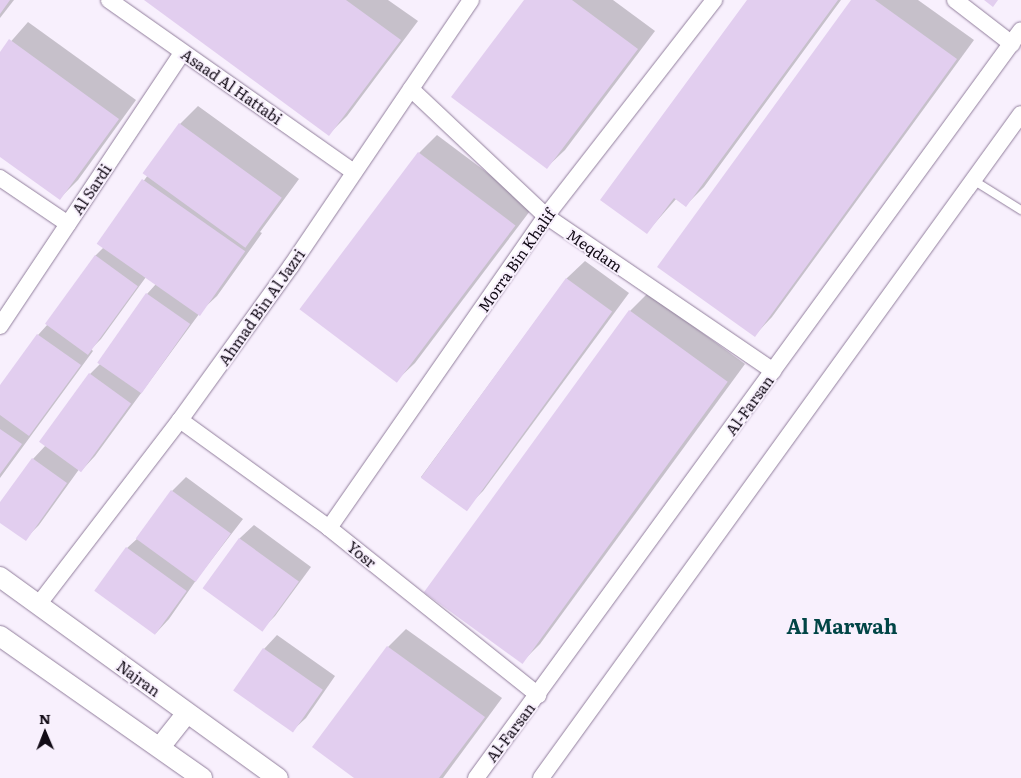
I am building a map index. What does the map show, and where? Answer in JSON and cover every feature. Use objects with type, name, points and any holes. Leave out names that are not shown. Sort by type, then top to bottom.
[{"type":"street","name":"Asaad Al Hattabi","points":[[109,0],[354,172]]},
{"type":"street","name":"Ahmad Bin Al Jazri","points":[[38,605],[180,420],[291,266],[471,0]]},
{"type":"street","name":"Morra Bin Khalif","points":[[328,528],[546,216],[714,0]]},
{"type":"street","points":[[955,0],[1012,44]]},
{"type":"street","name":"Al-Farsan","points":[[476,778],[1021,30]]},
{"type":"street","name":"Al Sardi","points":[[0,326],[183,52]]},
{"type":"street","name":"Meqdam","points":[[411,89],[546,216],[773,372]]},
{"type":"street","points":[[541,778],[1021,114]]},
{"type":"street","points":[[0,178],[68,224]]},
{"type":"street","name":"Yosr","points":[[180,420],[328,528],[538,695]]},
{"type":"street","name":"Najran","points":[[0,577],[278,778]]},
{"type":"street","points":[[0,636],[202,778]]},
{"type":"street","points":[[160,747],[187,713]]},
{"type":"lane","points":[[974,180],[1021,210]]},
{"type":"building","points":[[0,0],[10,0],[0,14]]},
{"type":"building","points":[[144,0],[346,0],[401,40],[329,136]]},
{"type":"building","points":[[524,0],[572,0],[638,49],[547,169],[451,97]]},
{"type":"building","points":[[747,0],[838,0],[686,207],[674,198],[647,234],[600,200]]},
{"type":"building","points":[[851,0],[875,0],[957,59],[755,337],[657,267]]},
{"type":"building","points":[[984,0],[998,0],[993,7]]},
{"type":"building","points":[[9,39],[119,119],[60,200],[0,157],[0,52]]},
{"type":"building","points":[[179,123],[282,198],[245,248],[143,173]]},
{"type":"building","points":[[418,152],[515,225],[397,383],[299,309]]},
{"type":"building","points":[[142,179],[245,251],[200,316],[97,244]]},
{"type":"building","points":[[95,255],[138,286],[88,355],[45,324]]},
{"type":"building","points":[[566,278],[612,312],[467,511],[421,478]]},
{"type":"building","points":[[146,293],[190,324],[141,394],[97,363]]},
{"type":"building","points":[[629,310],[728,382],[523,664],[424,592]]},
{"type":"building","points":[[37,334],[81,365],[29,436],[0,415],[0,385]]},
{"type":"building","points":[[89,373],[131,404],[81,472],[39,442]]},
{"type":"building","points":[[0,429],[22,444],[0,474]]},
{"type":"building","points":[[32,458],[67,483],[26,541],[0,523],[0,502]]},
{"type":"building","points":[[171,490],[231,533],[196,582],[136,539]]},
{"type":"building","points":[[239,538],[299,581],[262,632],[203,588]]},
{"type":"building","points":[[126,547],[187,591],[155,635],[94,591]]},
{"type":"building","points":[[387,646],[485,717],[439,778],[354,778],[312,747]]},
{"type":"building","points":[[263,648],[323,690],[293,732],[233,691]]},
{"type":"district","name":"Al Marwah","points":[[842,625]]}]
